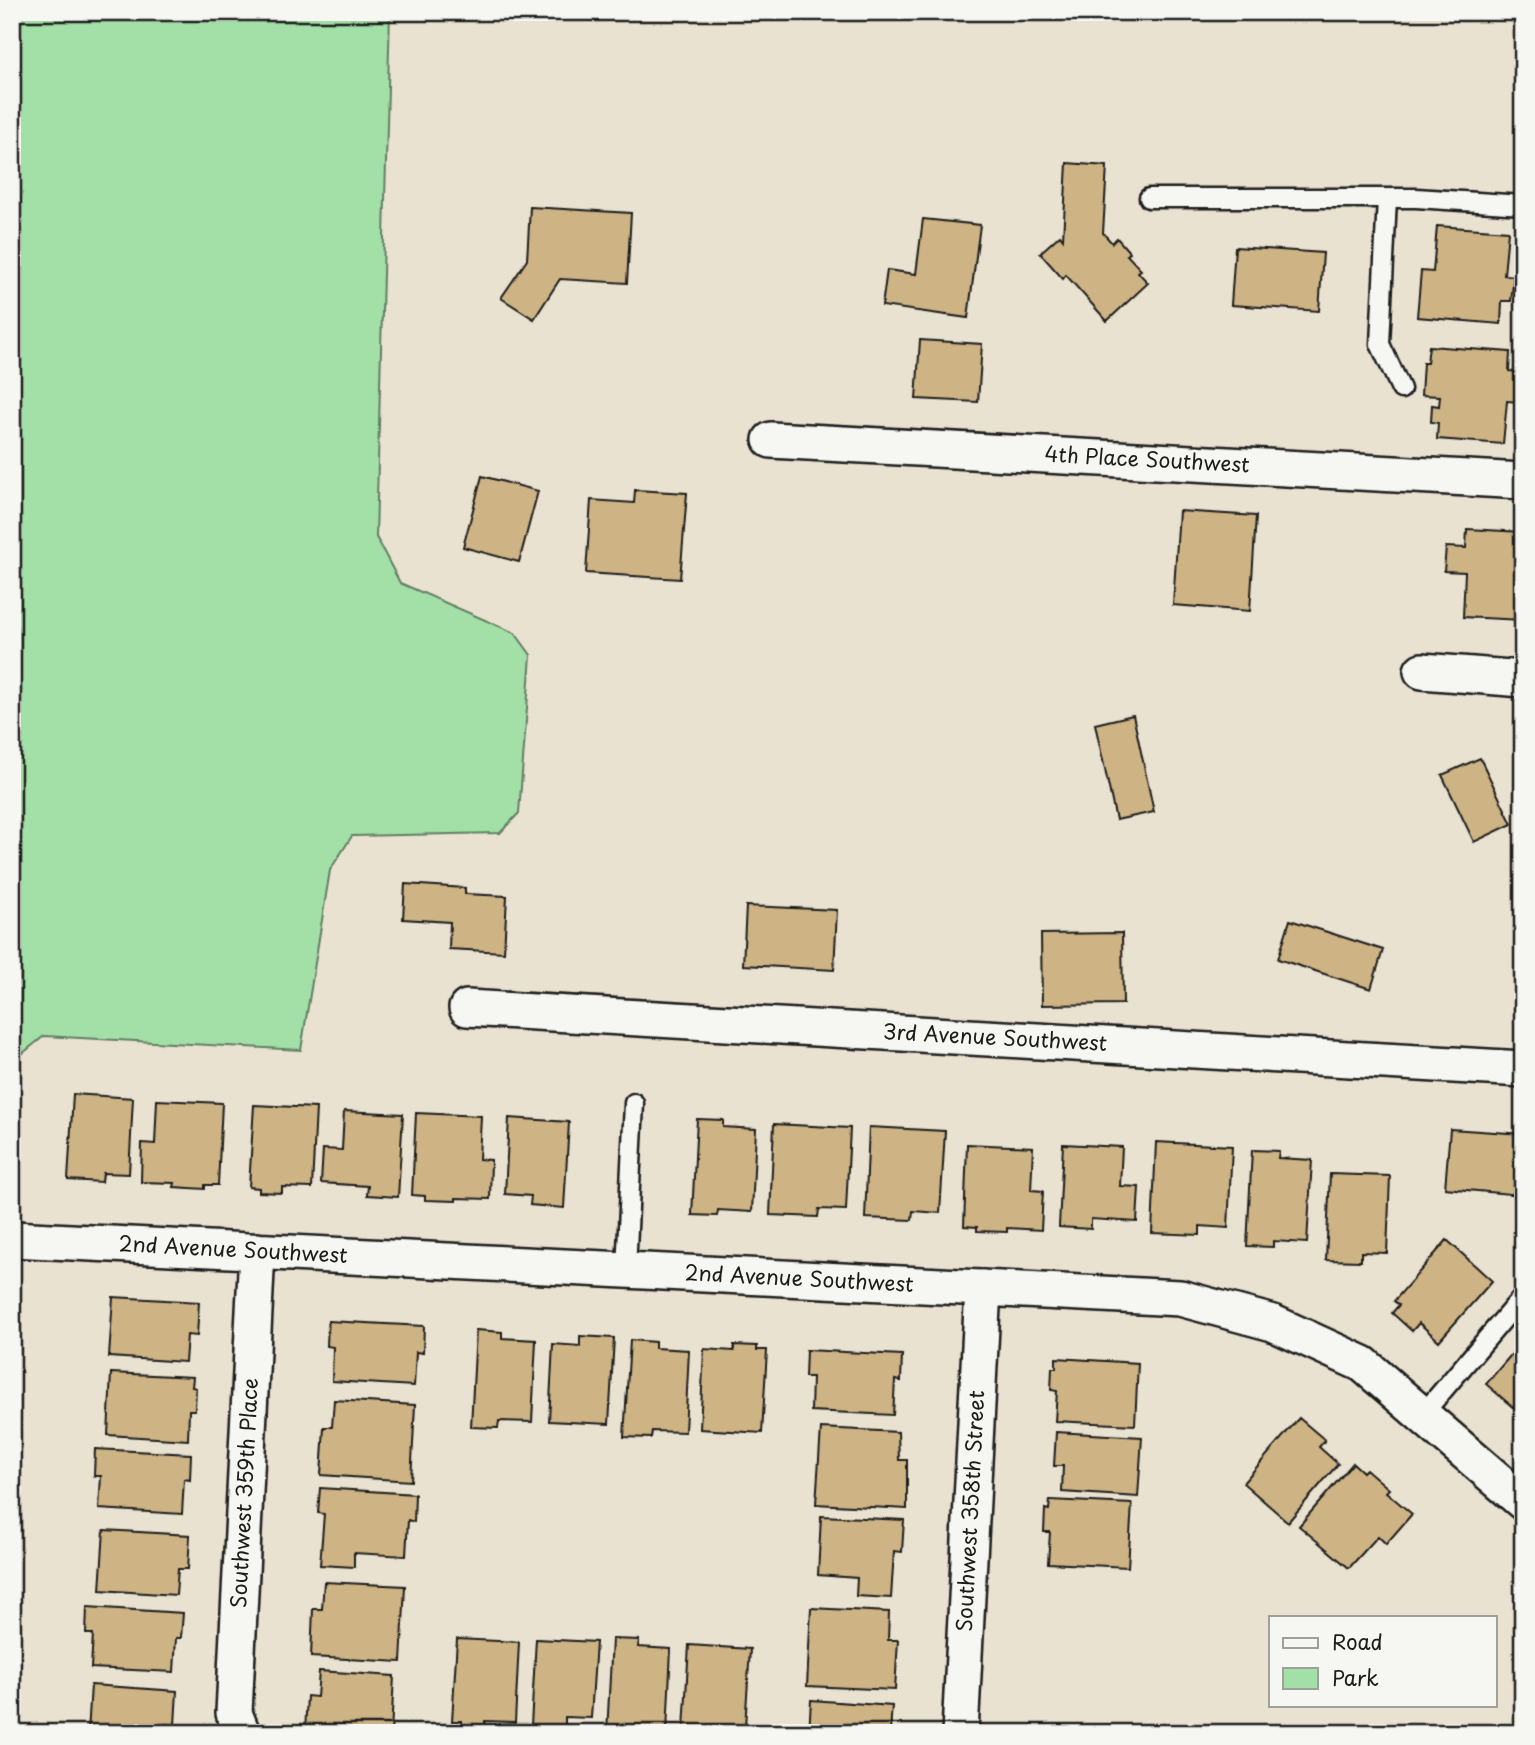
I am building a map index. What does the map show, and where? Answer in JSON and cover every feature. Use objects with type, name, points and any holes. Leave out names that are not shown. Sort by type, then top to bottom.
[{"type":"street","name":"4th Place Southwest","points":[[771,440],[1523,481]]},
{"type":"street","points":[[1422,671],[1523,679]]},
{"type":"street","name":"3rd Avenue Southwest","points":[[467,1008],[1523,1069]]},
{"type":"street","name":"2nd Avenue Southwest","points":[[12,1239],[1180,1298],[1273,1323],[1363,1364],[1523,1502]]},
{"type":"street","name":"Southwest 359th Place","points":[[242,1733],[234,1713],[257,1251]]},
{"type":"street","name":"Southwest 358th Street","points":[[960,1733],[983,1288]]},
{"type":"lane","points":[[1149,198],[1387,198],[1523,205]]},
{"type":"lane","points":[[1387,198],[1380,344],[1401,389]]},
{"type":"lane","points":[[626,1270],[634,1103]]},
{"type":"lane","points":[[1422,1415],[1523,1296]]},
{"type":"green space","points":[[12,12],[390,12],[376,537],[400,583],[515,633],[531,655],[519,813],[500,833],[352,836],[330,870],[301,1050],[44,1036],[12,1062]]},
{"type":"building","points":[[1067,163],[1107,166],[1103,233],[1112,243],[1117,238],[1130,253],[1127,255],[1141,270],[1138,272],[1148,283],[1107,321],[1066,275],[1063,279],[1040,253],[1060,235],[1063,239]]},
{"type":"building","points":[[530,207],[631,213],[627,283],[560,279],[534,319],[501,298],[527,260]]},
{"type":"building","points":[[923,219],[980,225],[968,318],[882,306],[887,270],[916,274]]},
{"type":"building","points":[[1437,226],[1508,231],[1504,275],[1514,276],[1511,301],[1502,301],[1501,324],[1417,317],[1421,271],[1433,272]]},
{"type":"building","points":[[1235,247],[1323,253],[1319,311],[1231,305]]},
{"type":"building","points":[[920,340],[982,344],[978,402],[916,399]]},
{"type":"building","points":[[1429,346],[1510,352],[1509,371],[1522,372],[1520,402],[1507,401],[1503,444],[1437,439],[1438,423],[1431,422],[1432,405],[1439,406],[1440,396],[1421,395],[1423,363],[1427,363]]},
{"type":"building","points":[[482,476],[538,491],[519,562],[463,547]]},
{"type":"building","points":[[635,490],[687,493],[680,579],[586,573],[591,500],[634,503]]},
{"type":"building","points":[[1179,511],[1256,516],[1250,611],[1173,605]]},
{"type":"building","points":[[1467,529],[1523,532],[1523,620],[1463,617],[1465,572],[1444,571],[1446,547],[1466,548]]},
{"type":"building","points":[[1133,715],[1154,812],[1116,820],[1095,724]]},
{"type":"building","points":[[1480,758],[1512,824],[1474,842],[1442,775]]},
{"type":"building","points":[[405,884],[465,888],[465,894],[507,896],[504,952],[449,949],[450,922],[403,919]]},
{"type":"building","points":[[746,906],[837,910],[834,970],[743,965]]},
{"type":"building","points":[[1290,920],[1383,950],[1371,989],[1278,959]]},
{"type":"building","points":[[1122,933],[1123,1004],[1042,1005],[1041,934]]},
{"type":"building","points":[[73,1094],[133,1098],[129,1174],[103,1173],[102,1182],[68,1180]]},
{"type":"building","points":[[157,1100],[222,1103],[218,1185],[205,1185],[205,1189],[174,1187],[175,1183],[141,1182],[142,1143],[155,1144]]},
{"type":"building","points":[[254,1105],[316,1108],[312,1188],[282,1187],[282,1193],[259,1192],[259,1188],[249,1187]]},
{"type":"building","points":[[344,1111],[403,1114],[398,1197],[367,1195],[368,1186],[321,1183],[323,1149],[342,1150]]},
{"type":"building","points":[[416,1113],[481,1116],[479,1159],[491,1160],[490,1199],[425,1200],[425,1196],[412,1195]]},
{"type":"building","points":[[509,1118],[569,1122],[564,1208],[530,1205],[531,1196],[505,1194]]},
{"type":"building","points":[[697,1119],[723,1120],[723,1127],[756,1129],[752,1212],[718,1210],[717,1216],[692,1215]]},
{"type":"building","points":[[774,1124],[850,1128],[846,1210],[819,1209],[818,1217],[770,1215]]},
{"type":"building","points":[[869,1127],[945,1131],[940,1213],[913,1211],[912,1220],[865,1218]]},
{"type":"building","points":[[1450,1129],[1523,1134],[1521,1195],[1445,1188]]},
{"type":"building","points":[[1156,1142],[1232,1146],[1228,1228],[1200,1226],[1200,1235],[1152,1233]]},
{"type":"building","points":[[967,1144],[1033,1147],[1031,1190],[1043,1191],[1041,1230],[1007,1228],[1007,1232],[977,1231],[977,1227],[964,1226]]},
{"type":"building","points":[[1063,1144],[1122,1147],[1120,1186],[1139,1187],[1137,1222],[1091,1219],[1091,1229],[1059,1227]]},
{"type":"building","points":[[1252,1150],[1279,1151],[1278,1158],[1312,1160],[1307,1243],[1273,1241],[1273,1247],[1247,1246]]},
{"type":"building","points":[[1330,1174],[1390,1176],[1387,1253],[1361,1252],[1361,1261],[1326,1260]]},
{"type":"building","points":[[1447,1240],[1492,1281],[1439,1341],[1419,1323],[1412,1331],[1392,1313],[1399,1305],[1394,1301]]},
{"type":"building","points":[[113,1297],[199,1302],[197,1336],[187,1335],[185,1362],[109,1357]]},
{"type":"building","points":[[328,1321],[424,1326],[423,1353],[416,1352],[414,1386],[332,1381],[333,1347],[327,1346]]},
{"type":"building","points":[[476,1330],[502,1332],[502,1338],[536,1340],[532,1422],[499,1421],[498,1428],[471,1427]]},
{"type":"building","points":[[580,1336],[614,1338],[609,1424],[549,1421],[553,1344],[580,1346]]},
{"type":"building","points":[[630,1340],[655,1342],[655,1348],[689,1350],[685,1432],[652,1431],[651,1438],[624,1437]]},
{"type":"building","points":[[1523,1341],[1523,1416],[1486,1384]]},
{"type":"building","points":[[734,1345],[757,1346],[757,1350],[767,1350],[762,1433],[700,1429],[704,1349],[734,1351]]},
{"type":"building","points":[[806,1350],[902,1355],[901,1381],[895,1380],[893,1415],[811,1411],[812,1377],[805,1377]]},
{"type":"building","points":[[1056,1358],[1138,1363],[1135,1425],[1055,1421],[1057,1391],[1051,1390],[1052,1368],[1056,1368]]},
{"type":"building","points":[[111,1373],[193,1377],[192,1387],[196,1388],[195,1410],[189,1410],[188,1440],[108,1435]]},
{"type":"building","points":[[334,1400],[415,1405],[411,1481],[321,1475],[324,1427],[332,1427]]},
{"type":"building","points":[[1299,1418],[1325,1440],[1319,1447],[1338,1464],[1288,1522],[1243,1483]]},
{"type":"building","points":[[821,1428],[898,1432],[899,1460],[907,1460],[907,1509],[816,1504]]},
{"type":"building","points":[[1056,1432],[1142,1437],[1138,1497],[1062,1492],[1063,1466],[1054,1466]]},
{"type":"building","points":[[95,1449],[191,1454],[190,1480],[184,1479],[182,1514],[99,1509],[101,1476],[94,1476]]},
{"type":"building","points":[[1353,1463],[1363,1472],[1366,1469],[1389,1489],[1386,1492],[1412,1514],[1386,1544],[1378,1536],[1349,1568],[1299,1526]]},
{"type":"building","points":[[320,1488],[415,1494],[414,1522],[408,1520],[406,1556],[354,1553],[354,1567],[320,1565],[324,1514],[318,1513]]},
{"type":"building","points":[[1050,1500],[1132,1504],[1128,1567],[1048,1563],[1050,1532],[1044,1532],[1045,1509],[1049,1510]]},
{"type":"building","points":[[821,1516],[904,1520],[902,1552],[894,1551],[891,1598],[856,1596],[857,1578],[818,1575]]},
{"type":"building","points":[[104,1530],[190,1535],[188,1569],[178,1569],[176,1595],[100,1590]]},
{"type":"building","points":[[324,1582],[405,1586],[401,1662],[311,1657],[313,1609],[322,1609]]},
{"type":"building","points":[[87,1607],[183,1613],[181,1638],[176,1638],[174,1672],[91,1668],[93,1634],[86,1634]]},
{"type":"building","points":[[811,1608],[889,1612],[888,1640],[898,1640],[895,1690],[807,1686]]},
{"type":"building","points":[[457,1639],[519,1642],[515,1722],[485,1721],[485,1727],[462,1725],[462,1721],[452,1721]]},
{"type":"building","points":[[536,1639],[596,1642],[591,1718],[565,1717],[565,1727],[531,1725]]},
{"type":"building","points":[[612,1639],[639,1640],[638,1647],[671,1649],[667,1732],[632,1730],[632,1733],[607,1733]]},
{"type":"building","points":[[689,1645],[750,1649],[745,1727],[719,1725],[719,1732],[684,1729]]},
{"type":"building","points":[[319,1671],[394,1676],[391,1733],[305,1731],[307,1696],[317,1697]]},
{"type":"building","points":[[91,1685],[177,1691],[175,1725],[165,1724],[165,1733],[88,1733]]},
{"type":"building","points":[[811,1700],[892,1706],[890,1731],[894,1733],[809,1733]]}]
